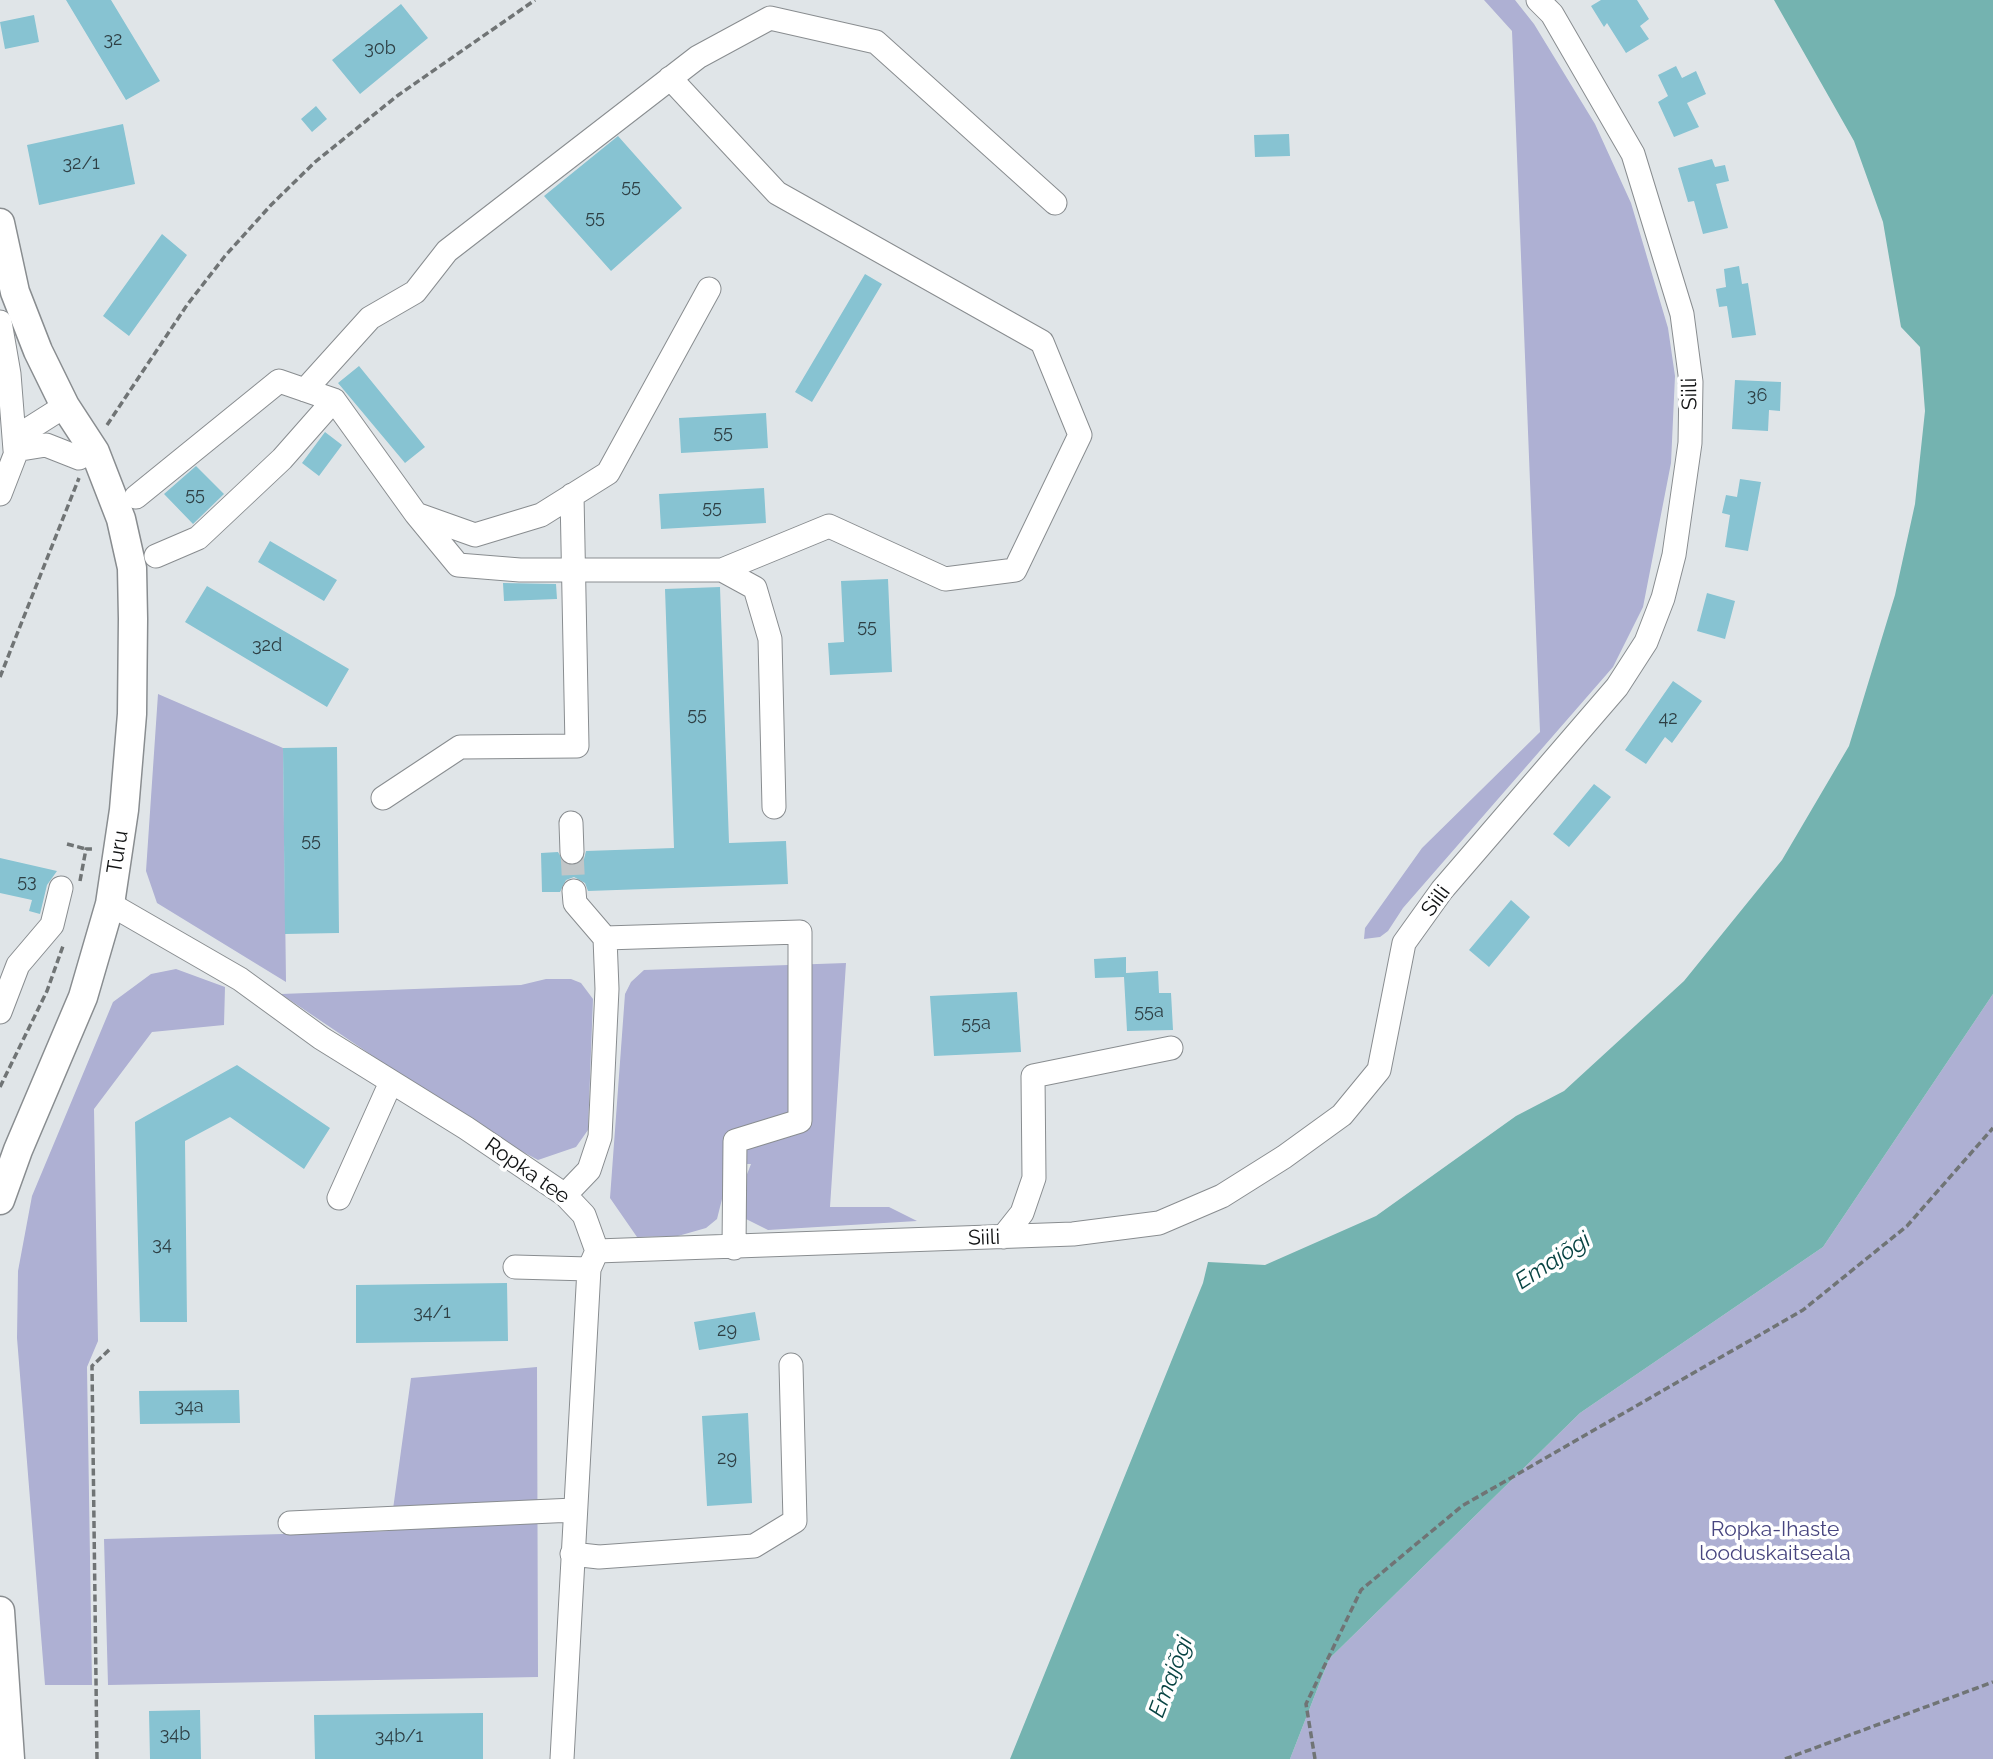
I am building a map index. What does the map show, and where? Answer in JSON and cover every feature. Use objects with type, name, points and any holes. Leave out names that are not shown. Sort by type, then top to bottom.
[{"type":"main road","name":"Turu","points":[[0,223],[15,292],[57,410]]},
{"type":"main road","name":"Turu","points":[[0,308],[57,410],[107,487],[121,519],[132,568],[133,619],[132,714],[124,810],[110,904],[83,997],[18,1150],[0,1200]]},
{"type":"main road","points":[[1,1629],[10,1759]]},
{"type":"main road","points":[[1,1629],[22,1759]]},
{"type":"street","name":"Siili","points":[[515,1267],[734,1248],[1073,1234],[1159,1223],[1222,1196],[1284,1157],[1342,1115],[1379,1070],[1405,943],[1442,890],[1617,687],[1646,642],[1663,598],[1674,555],[1690,443],[1691,382],[1682,314],[1633,154],[1552,14],[1538,0]]},
{"type":"street","points":[[305,390],[370,317],[415,292],[447,251],[698,57],[770,18],[876,42],[1055,203]]},
{"type":"street","points":[[136,497],[279,381],[334,400],[416,514],[458,565],[574,570],[722,570],[829,526],[945,579],[1015,570],[1080,435],[1042,342],[777,193],[670,78]]},
{"type":"street","points":[[416,514],[475,535],[541,515],[608,473],[709,289]]},
{"type":"street","points":[[0,323],[9,374],[15,450]]},
{"type":"street","points":[[156,556],[198,538],[282,459],[334,400]]},
{"type":"street","points":[[0,494],[24,432],[57,410]]},
{"type":"street","points":[[15,450],[46,445],[86,457]]},
{"type":"street","points":[[383,799],[460,747],[577,746],[572,495]]},
{"type":"street","points":[[722,570],[755,588],[770,639],[774,807]]},
{"type":"street","points":[[571,823],[572,852]]},
{"type":"street","points":[[0,1012],[18,965],[52,925],[70,887]]},
{"type":"street","points":[[565,1195],[589,1170],[600,1137],[607,989],[605,938],[575,903],[574,891]]},
{"type":"street","name":"Ropka tee","points":[[110,904],[240,979],[321,1038],[565,1195],[584,1214],[593,1260],[573,1510],[562,1759]]},
{"type":"street","points":[[605,938],[800,932],[800,1121],[735,1141],[734,1248]]},
{"type":"street","points":[[1003,1237],[1022,1213],[1034,1178],[1034,1076],[1171,1048]]},
{"type":"street","points":[[339,1198],[391,1082]]},
{"type":"street","points":[[572,1554],[599,1557],[754,1546],[795,1521],[791,1365]]},
{"type":"street","points":[[290,1522],[573,1510]]},
{"type":"path","points":[[0,677],[86,457],[187,305],[225,256],[315,162],[397,96],[536,0]]},
{"type":"path","points":[[67,844],[86,849],[97,848]]},
{"type":"path","points":[[70,887],[86,849]]},
{"type":"path","points":[[0,1087],[47,991],[64,942]]},
{"type":"path","points":[[1315,1759],[1306,1704],[1361,1590],[1462,1506],[1803,1310],[1908,1226],[1993,1128]]},
{"type":"path","points":[[97,1759],[92,1366],[110,1349]]},
{"type":"path","points":[[1785,1759],[1993,1682]]},
{"type":"green space","points":[[1484,0],[1515,0],[1534,24],[1595,124],[1631,203],[1668,328],[1675,376],[1671,463],[1643,607],[1613,667],[1403,908],[1388,931],[1380,937],[1364,939],[1365,928],[1422,848],[1540,732],[1512,31]]},
{"type":"green space","points":[[158,694],[283,748],[286,982],[157,903],[146,871]]},
{"type":"green space","points":[[846,963],[830,1207],[889,1207],[917,1221],[768,1230],[746,1219],[744,1182],[751,1164],[723,1164],[723,1195],[717,1219],[706,1228],[678,1236],[637,1237],[610,1198],[625,994],[631,982],[644,970]]},
{"type":"green space","points":[[176,969],[225,987],[224,1025],[152,1032],[94,1109],[98,1341],[87,1367],[92,1685],[45,1685],[17,1338],[18,1271],[32,1196],[113,1002],[151,974]]},
{"type":"green space","points":[[546,979],[571,979],[581,983],[593,999],[588,1130],[576,1147],[538,1160],[484,1131],[281,994],[521,985]]},
{"type":"green space","name":"Ropka-Ihaste looduskaitseala","points":[[1993,994],[1993,1759],[1290,1759],[1329,1659],[1580,1413],[1823,1247]]},
{"type":"green space","points":[[537,1367],[538,1677],[108,1685],[104,1539],[390,1531],[411,1378]]},
{"type":"water","name":"Emajõgi","points":[[1774,0],[1993,0],[1993,994],[1823,1247],[1580,1413],[1329,1659],[1290,1759],[1010,1759],[1203,1283],[1208,1262],[1265,1265],[1376,1216],[1516,1116],[1564,1091],[1684,981],[1782,860],[1849,746],[1895,595],[1915,504],[1925,411],[1920,347],[1901,327],[1883,222],[1854,141]]},
{"type":"building","points":[[66,0],[111,0],[160,81],[126,100]]},
{"type":"building","points":[[1601,0],[1637,0],[1649,19],[1640,26],[1649,39],[1626,53],[1607,23],[1604,27],[1591,6]]},
{"type":"building","points":[[401,4],[428,38],[360,94],[332,60]]},
{"type":"building","points":[[34,15],[39,42],[5,49],[0,22]]},
{"type":"building","points":[[1676,66],[1682,78],[1696,71],[1706,94],[1687,103],[1699,127],[1674,137],[1658,102],[1668,96],[1658,75]]},
{"type":"building","points":[[316,106],[327,119],[312,132],[301,119]]},
{"type":"building","points":[[123,124],[135,184],[39,205],[27,145]]},
{"type":"building","points":[[1289,134],[1290,156],[1255,157],[1254,135]]},
{"type":"building","points":[[618,136],[682,208],[611,271],[544,196]]},
{"type":"building","points":[[1712,159],[1715,167],[1725,165],[1729,181],[1716,184],[1728,228],[1703,234],[1694,201],[1688,202],[1678,168]]},
{"type":"building","points":[[162,234],[187,255],[129,336],[103,316]]},
{"type":"building","points":[[1739,266],[1742,284],[1748,283],[1756,335],[1732,338],[1727,306],[1719,307],[1716,289],[1726,287],[1724,269]]},
{"type":"building","points":[[865,274],[882,284],[812,402],[795,392]]},
{"type":"building","points":[[359,366],[425,447],[405,463],[338,383]]},
{"type":"building","points":[[1735,380],[1781,382],[1780,411],[1769,410],[1768,431],[1732,429]]},
{"type":"building","points":[[766,413],[768,448],[681,453],[679,418]]},
{"type":"building","points":[[325,432],[342,445],[319,476],[302,463]]},
{"type":"building","points":[[196,466],[224,494],[193,524],[164,494]]},
{"type":"building","points":[[1740,479],[1761,482],[1748,551],[1725,547],[1730,515],[1722,513],[1726,495],[1737,497]]},
{"type":"building","points":[[764,488],[766,523],[661,529],[659,494]]},
{"type":"building","points":[[270,541],[337,580],[324,601],[258,562]]},
{"type":"building","points":[[888,579],[892,672],[830,675],[828,643],[844,642],[841,581]]},
{"type":"building","points":[[503,583],[556,584],[557,599],[504,601]]},
{"type":"building","points":[[207,586],[349,669],[327,707],[185,622]]},
{"type":"building","points":[[720,587],[729,843],[786,841],[788,884],[588,891],[585,883],[574,877],[566,880],[560,892],[542,892],[541,853],[558,852],[565,864],[573,866],[584,859],[586,851],[674,848],[665,589]]},
{"type":"building","points":[[1707,593],[1735,601],[1725,639],[1697,631]]},
{"type":"building","points":[[1673,681],[1702,701],[1672,743],[1665,737],[1646,764],[1625,750]]},
{"type":"building","points":[[337,747],[339,933],[285,934],[283,748]]},
{"type":"building","points":[[1594,784],[1611,797],[1569,847],[1553,834]]},
{"type":"building","points":[[0,858],[57,871],[47,885],[40,914],[29,911],[32,900],[0,893]]},
{"type":"building","points":[[1511,900],[1530,917],[1489,967],[1469,950]]},
{"type":"building","points":[[1126,957],[1126,973],[1158,971],[1159,993],[1171,993],[1173,1030],[1127,1031],[1124,977],[1095,978],[1094,959]]},
{"type":"building","points":[[1017,992],[1021,1052],[934,1056],[930,996]]},
{"type":"building","points":[[237,1065],[330,1128],[304,1169],[230,1117],[185,1141],[187,1322],[140,1322],[135,1122]]},
{"type":"building","points":[[507,1283],[508,1341],[356,1343],[356,1285]]},
{"type":"building","points":[[755,1312],[760,1340],[699,1350],[694,1322]]},
{"type":"building","points":[[239,1390],[240,1423],[140,1424],[139,1391]]},
{"type":"building","points":[[748,1413],[752,1503],[707,1506],[702,1416]]},
{"type":"building","points":[[200,1710],[201,1759],[150,1759],[149,1711]]},
{"type":"building","points":[[483,1713],[483,1759],[315,1759],[314,1715]]},
{"type":"tunnel","points":[[572,852],[574,891]]}]
